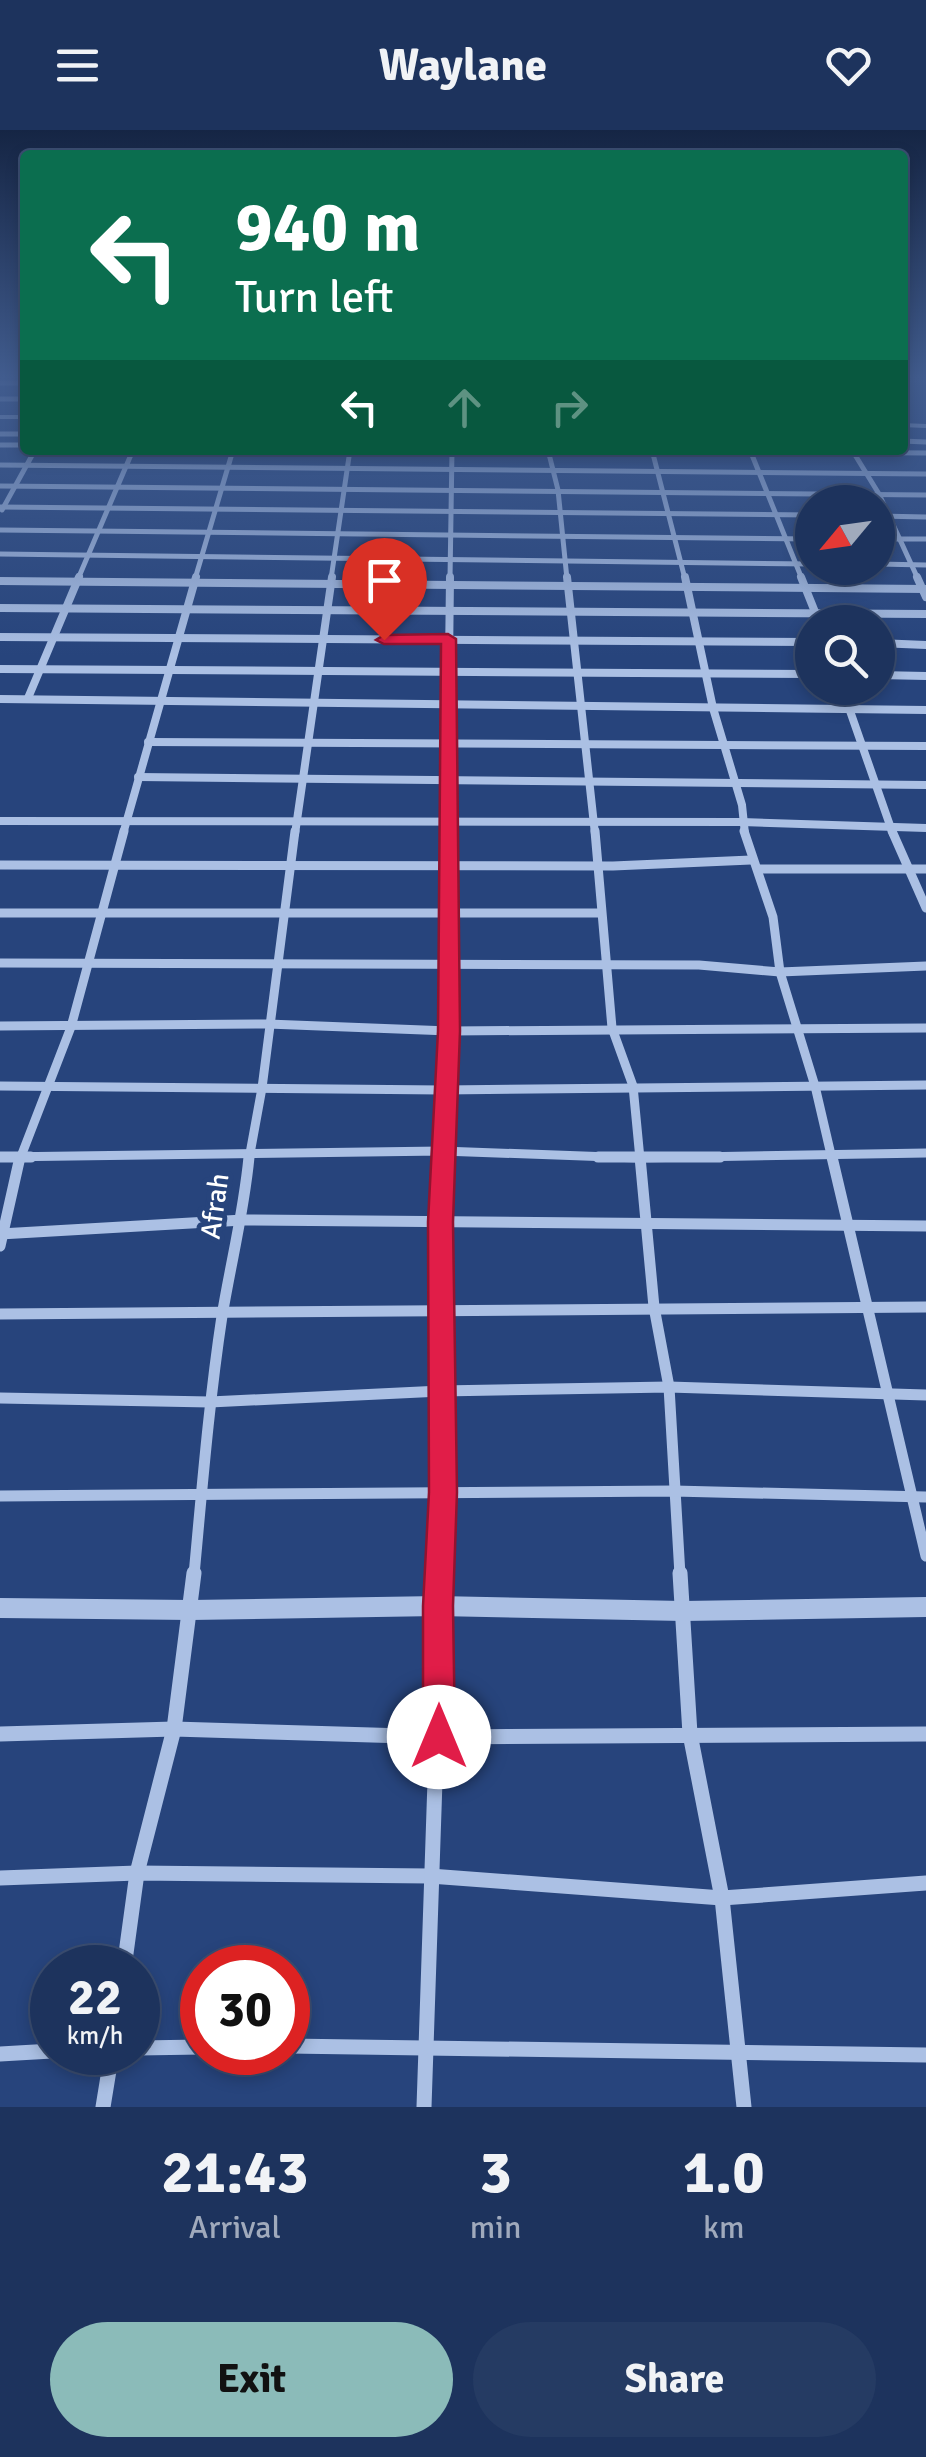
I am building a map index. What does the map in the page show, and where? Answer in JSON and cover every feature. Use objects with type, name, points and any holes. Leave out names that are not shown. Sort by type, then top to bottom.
[{"type":"street","points":[[1,509],[24,471]]},
{"type":"street","points":[[28,698],[124,471]]},
{"type":"street","points":[[229,471],[148,742],[71,1027],[20,1157],[1,1238],[243,1220],[926,1226]]},
{"type":"street","name":"Afrah","points":[[127,1945],[137,1873],[174,1729],[191,1610],[222,1311],[243,1220],[320,640],[344,510],[347,471]]},
{"type":"street","points":[[424,2107],[430,1876],[439,1737],[438,1606],[443,1492],[440,1222],[449,1031],[449,510],[454,471]]},
{"type":"street","points":[[552,471],[558,490],[576,642],[576,673],[588,744],[612,1028],[632,1086],[654,1307],[668,1387],[690,1734],[722,1898],[744,2107]]},
{"type":"street","points":[[656,471],[688,588],[712,708],[742,805],[742,822],[754,864],[773,918],[780,972],[815,1086],[885,1392],[919,1497],[926,1556]]},
{"type":"street","points":[[721,471],[926,474]]},
{"type":"street","points":[[759,472],[795,558]]},
{"type":"street","points":[[864,472],[873,485]]},
{"type":"street","points":[[0,486],[795,493]]},
{"type":"street","points":[[895,494],[926,495]]},
{"type":"street","points":[[1,509],[795,516]]},
{"type":"street","points":[[895,516],[926,517]]},
{"type":"street","points":[[0,580],[805,587],[924,592],[895,527]]},
{"type":"street","points":[[0,530],[795,538]]},
{"type":"street","points":[[895,539],[926,539]]},
{"type":"street","points":[[0,554],[795,564]]},
{"type":"street","points":[[895,564],[926,565]]},
{"type":"street","points":[[805,587],[813,605]]},
{"type":"street","points":[[0,608],[795,613]]},
{"type":"street","points":[[895,614],[926,614]]},
{"type":"street","points":[[0,636],[795,642]]},
{"type":"street","points":[[895,644],[926,644]]},
{"type":"street","points":[[0,669],[795,674]]},
{"type":"street","points":[[895,675],[926,676]]},
{"type":"street","points":[[0,698],[926,710]]},
{"type":"street","points":[[848,705],[891,828],[926,908]]},
{"type":"street","points":[[148,742],[926,746]]},
{"type":"street","points":[[138,778],[926,785]]},
{"type":"street","points":[[0,821],[742,822],[926,828]]},
{"type":"street","points":[[0,865],[754,864],[926,869]]},
{"type":"street","points":[[0,913],[601,913]]},
{"type":"street","points":[[0,963],[699,966],[780,972],[926,966]]},
{"type":"street","points":[[0,1026],[268,1024],[449,1031],[926,1028]]},
{"type":"street","points":[[0,1086],[444,1090],[926,1085]]},
{"type":"street","points":[[0,1157],[442,1151],[638,1158],[926,1153]]},
{"type":"street","points":[[0,1314],[926,1307]]},
{"type":"street","points":[[0,1398],[210,1402],[441,1390],[668,1387],[926,1395]]},
{"type":"street","points":[[0,1496],[674,1490],[919,1497]]},
{"type":"street","points":[[0,1608],[438,1606],[682,1611],[926,1606]]},
{"type":"street","points":[[0,1734],[174,1729],[439,1737],[926,1734]]},
{"type":"street","points":[[0,1878],[137,1873],[430,1876],[722,1898],[926,1883]]},
{"type":"street","points":[[310,2046],[426,2045],[739,2056],[926,2055]]},
{"type":"street","points":[[0,2054],[30,2052]]},
{"type":"street","points":[[103,2107],[108,2075]]},
{"type":"route","points":[[384,640],[448,639],[449,1031],[440,1222],[443,1492],[438,1606],[439,1737]]}]
